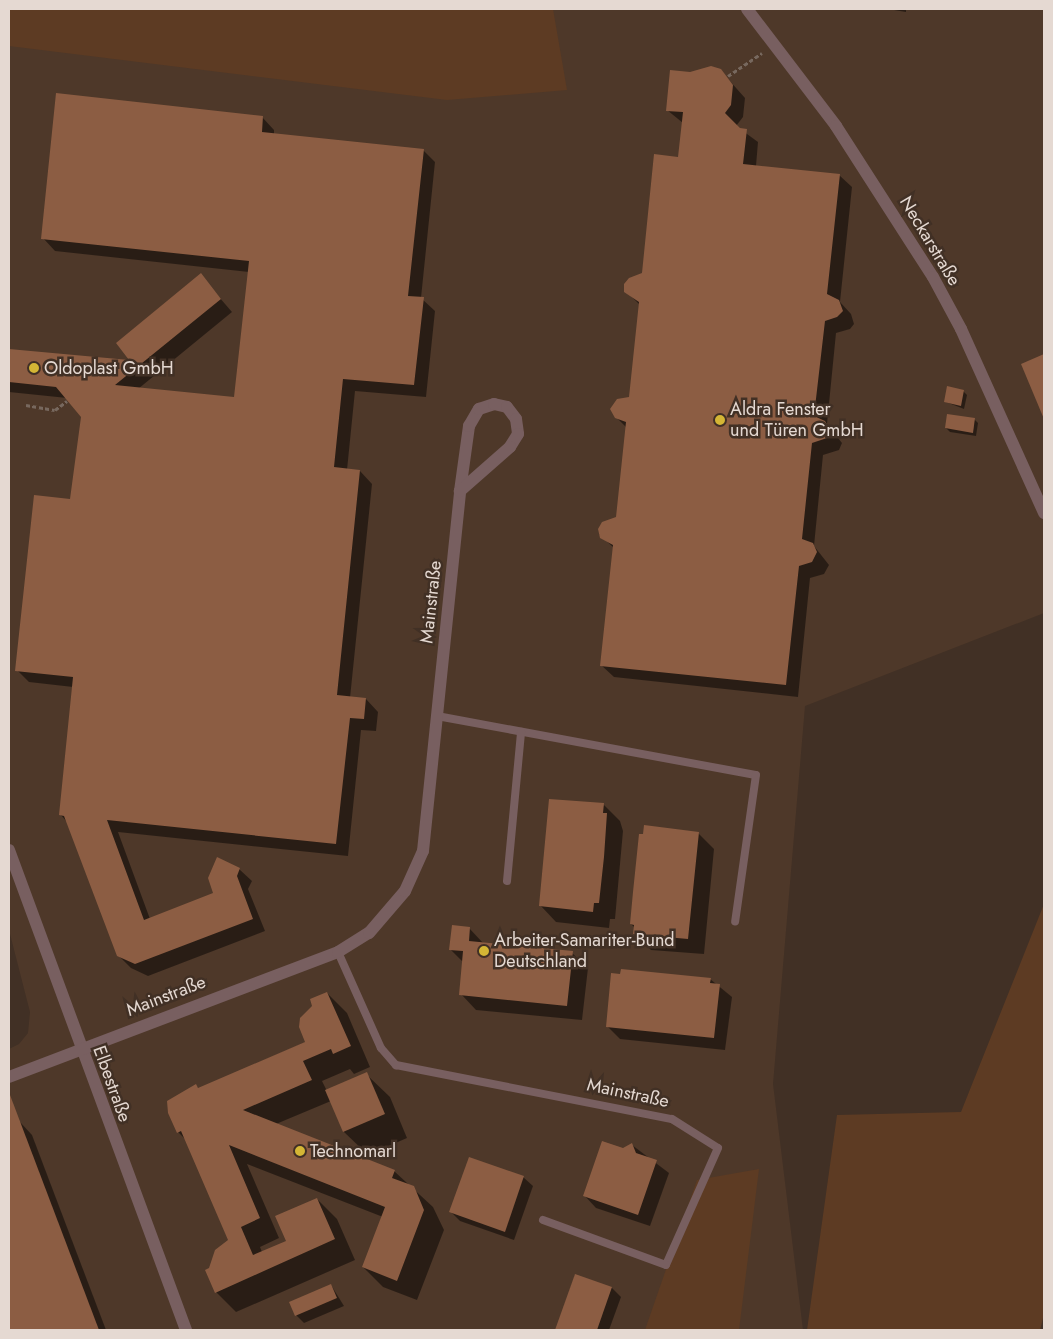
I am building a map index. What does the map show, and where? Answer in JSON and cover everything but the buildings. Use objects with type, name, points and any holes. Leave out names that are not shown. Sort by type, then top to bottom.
[{"type":"street","name":"Neckarstraße","points":[[747,9],[862,164],[933,277],[961,329],[1044,513]]},
{"type":"street","name":"Mainstraße","points":[[9,1077],[80,1047],[338,952],[369,933],[399,898],[423,851],[460,491],[469,426],[479,409],[494,404],[507,407],[516,419],[518,434],[510,447],[460,491]]},
{"type":"street","name":"Elbestraße","points":[[9,850],[80,1047],[186,1330]]},
{"type":"lane","points":[[437,716],[756,774],[735,922]]},
{"type":"lane","points":[[507,881],[521,732]]},
{"type":"lane","name":"Mainstraße","points":[[338,952],[381,1048],[396,1066],[672,1119],[718,1148],[666,1265],[543,1220]]},
{"type":"path","points":[[728,76],[775,45]]},
{"type":"path","points":[[26,405],[55,410],[67,401]]},
{"type":"shaded area","points":[[9,9],[1044,9],[1044,613],[805,706],[773,1084],[803,1330],[9,1330],[9,1049],[19,1044],[28,1033],[30,1012],[9,930]]},
{"type":"shaded area","points":[[9,9],[553,9],[567,90],[447,100],[9,46]]},
{"type":"shaded area","points":[[1044,904],[1044,1314],[1040,1330],[807,1330],[837,1115],[961,1112]]},
{"type":"shaded area","points":[[759,1169],[739,1330],[645,1330],[697,1180]]},
{"type":"place","name":"Oldoplast GmbH","points":[[34,368]]},
{"type":"place","name":"Aldra Fenster und Türen GmbH","points":[[720,420]]},
{"type":"place","name":"Arbeiter-Samariter-Bund Deutschland","points":[[484,951]]},
{"type":"place","name":"Technomarl","points":[[300,1151]]}]
